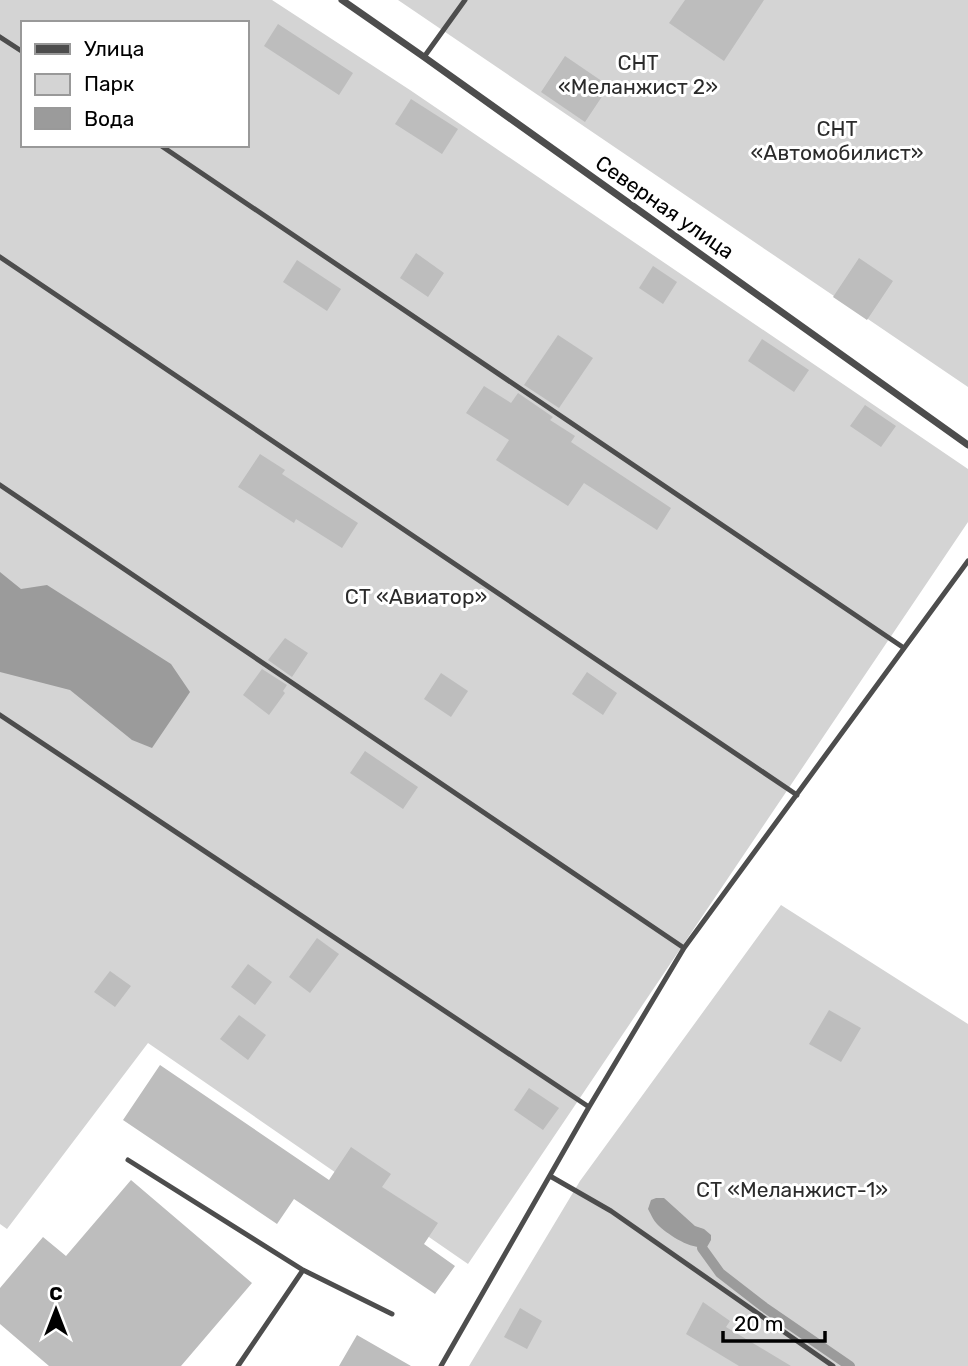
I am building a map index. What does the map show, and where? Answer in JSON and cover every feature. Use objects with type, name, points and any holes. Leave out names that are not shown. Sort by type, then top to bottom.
[{"type":"street","name":"Северная улица","points":[[342,0],[968,444]]},
{"type":"lane","points":[[424,57],[465,0]]},
{"type":"lane","points":[[0,37],[21,51]]},
{"type":"lane","points":[[163,147],[904,648]]},
{"type":"lane","points":[[0,257],[797,794]]},
{"type":"lane","points":[[0,485],[684,948]]},
{"type":"lane","points":[[442,1366],[589,1107],[684,948],[968,561]]},
{"type":"lane","points":[[0,715],[589,1107]]},
{"type":"lane","points":[[128,1160],[303,1270],[392,1314]]},
{"type":"lane","points":[[550,1176],[611,1212],[833,1366]]},
{"type":"lane","points":[[237,1366],[303,1270]]},
{"type":"green space","name":"СТ «Авиатор»","points":[[0,0],[272,0],[410,90],[968,469],[968,522],[468,1264],[148,1043],[7,1229],[0,1224]]},
{"type":"green space","name":"СНТ «Автомобилист»","points":[[398,0],[968,0],[968,387],[451,36]]},
{"type":"green space","name":"СТ «Меланжист-1»","points":[[781,905],[968,1024],[968,1366],[469,1366],[580,1181]]},
{"type":"water","points":[[0,572],[21,589],[47,585],[171,664],[190,692],[152,748],[132,740],[70,690],[0,672]]},
{"type":"water","points":[[664,1198],[695,1226],[711,1235],[707,1247],[687,1244],[657,1224],[648,1209],[651,1200]]},
{"type":"building","points":[[685,0],[764,0],[724,61],[669,23]]},
{"type":"building","points":[[278,24],[353,73],[339,95],[264,46]]},
{"type":"building","points":[[565,56],[609,86],[585,122],[541,92]]},
{"type":"building","points":[[411,99],[458,129],[442,154],[395,124]]},
{"type":"building","points":[[416,253],[444,273],[428,297],[400,278]]},
{"type":"building","points":[[859,258],[893,281],[867,320],[833,297]]},
{"type":"building","points":[[297,260],[341,289],[327,311],[283,282]]},
{"type":"building","points":[[653,266],[677,282],[663,304],[639,288]]},
{"type":"building","points":[[558,335],[593,358],[559,408],[524,385]]},
{"type":"building","points":[[762,339],[809,370],[794,392],[748,361]]},
{"type":"building","points":[[484,386],[511,403],[518,393],[553,417],[550,420],[575,436],[571,442],[671,508],[657,530],[584,483],[568,506],[496,460],[509,440],[466,413]]},
{"type":"building","points":[[865,405],[896,426],[881,447],[850,426]]},
{"type":"building","points":[[260,454],[285,470],[282,474],[358,523],[342,548],[296,519],[294,523],[238,487]]},
{"type":"building","points":[[285,638],[308,653],[292,677],[268,660]]},
{"type":"building","points":[[262,669],[287,685],[283,691],[285,693],[269,715],[243,695]]},
{"type":"building","points":[[587,672],[617,693],[603,715],[572,694]]},
{"type":"building","points":[[441,673],[468,691],[451,717],[424,699]]},
{"type":"building","points":[[365,751],[418,787],[403,809],[350,773]]},
{"type":"building","points":[[317,938],[339,954],[310,993],[289,977]]},
{"type":"building","points":[[248,964],[272,982],[255,1005],[231,987]]},
{"type":"building","points":[[110,971],[131,986],[115,1007],[94,992]]},
{"type":"building","points":[[829,1010],[861,1028],[841,1062],[809,1044]]},
{"type":"building","points":[[239,1015],[266,1035],[248,1060],[220,1039]]},
{"type":"building","points":[[160,1065],[329,1180],[351,1147],[391,1174],[382,1187],[438,1223],[424,1244],[455,1266],[435,1294],[294,1199],[277,1224],[123,1120]]},
{"type":"building","points":[[529,1088],[559,1108],[543,1130],[514,1110]]},
{"type":"building","points":[[131,1180],[252,1283],[181,1366],[49,1366],[0,1324],[0,1288],[43,1237],[66,1256]]},
{"type":"building","points":[[703,1302],[730,1321],[726,1327],[791,1366],[739,1366],[686,1334]]},
{"type":"building","points":[[520,1308],[542,1321],[527,1349],[504,1337]]},
{"type":"building","points":[[357,1335],[411,1366],[339,1366]]},
{"type":"waterway","points":[[702,1248],[720,1273],[850,1366]]},
{"type":"park label","name":"СНТ «Меланжист 2»","points":[[638,74]]}]
